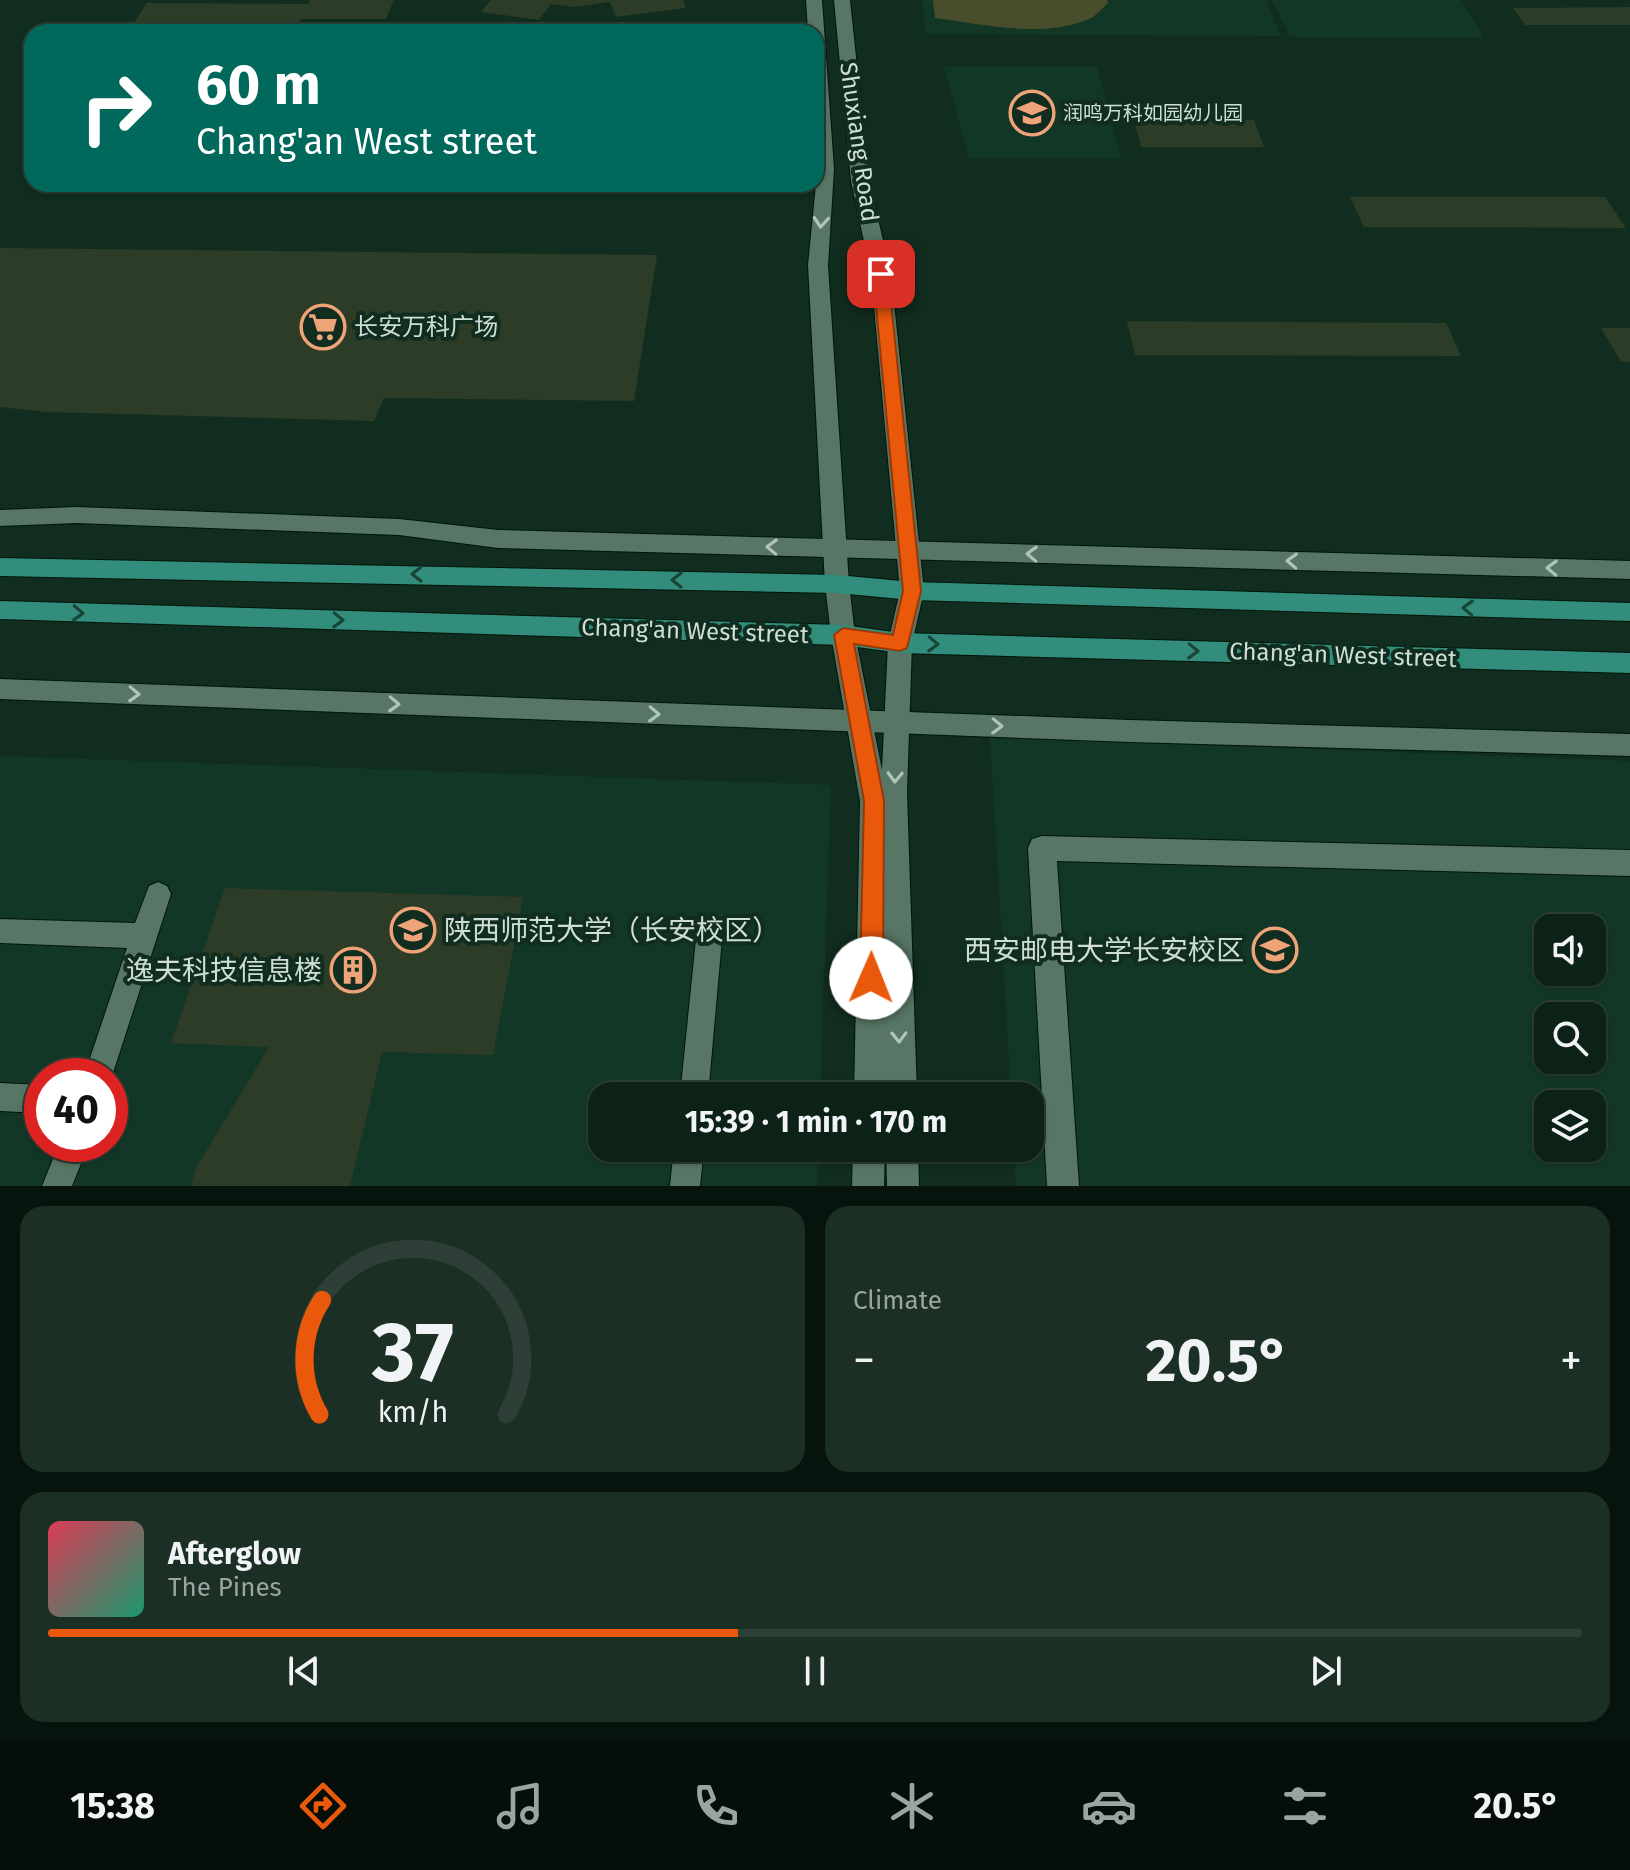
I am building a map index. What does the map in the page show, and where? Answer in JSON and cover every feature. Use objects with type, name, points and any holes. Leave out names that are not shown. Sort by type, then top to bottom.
[{"type":"main road","name":"Chang'an West street","points":[[0,567],[837,584],[912,591],[1630,612]]},
{"type":"main road","name":"Chang'an West street","points":[[0,610],[843,635],[900,643],[1630,663]]},
{"type":"street","name":"Shuxiang Road","points":[[814,0],[816,24]]},
{"type":"street","name":"Shuxiang Road","points":[[842,0],[860,181],[881,274],[912,591],[900,643],[894,793],[901,1082]]},
{"type":"street","name":"Shuxiang Road","points":[[824,154],[824,183]]},
{"type":"street","name":"Shuxiang Road","points":[[823,192],[818,265],[837,584],[843,635],[874,801],[870,1082]]},
{"type":"street","points":[[0,518],[77,515],[399,527],[498,539],[1630,570]]},
{"type":"street","points":[[0,689],[897,723],[1630,745]]},
{"type":"street","points":[[1063,1186],[1042,848],[1630,863]]},
{"type":"street","points":[[868,1186],[869,1162]]},
{"type":"street","points":[[902,1162],[903,1186]]},
{"type":"lane","points":[[104,1058],[158,894]]},
{"type":"lane","points":[[0,931],[144,936]]},
{"type":"lane","points":[[695,1082],[709,939]]},
{"type":"lane","points":[[0,1097],[24,1098]]},
{"type":"lane","points":[[57,1186],[67,1162]]},
{"type":"lane","points":[[685,1186],[688,1162]]},
{"type":"shaded area","points":[[922,0],[1266,0],[1281,36],[926,34]]},
{"type":"shaded area","points":[[933,0],[1107,0],[1108,3],[1089,19],[1071,25],[1033,29],[935,18]]},
{"type":"shaded area","points":[[1272,0],[1461,0],[1484,37],[1290,37]]},
{"type":"shaded area","name":"润鸣万科如园幼儿园","points":[[944,67],[1097,67],[1121,158],[969,158]]},
{"type":"shaded area","name":"西安邮电大学长安校区","points":[[990,737],[1630,761],[1630,1186],[1016,1186],[1015,1162],[1044,1162],[1044,1082],[1010,1082]]},
{"type":"shaded area","name":"陕西师范大学（长安校区）","points":[[0,756],[831,785],[820,1082],[588,1082],[588,1162],[818,1162],[817,1186],[0,1186]]},
{"type":"building","points":[[310,0],[394,0],[386,19],[301,19],[299,24],[133,24],[147,3],[308,4]]},
{"type":"building","points":[[491,0],[683,0],[686,8],[616,17],[610,2],[574,7],[551,4],[539,20],[481,12]]},
{"type":"building","points":[[1630,7],[1630,25],[1525,25],[1513,8]]},
{"type":"building","points":[[1134,120],[1254,120],[1264,147],[1141,147]]},
{"type":"building","points":[[1350,197],[1605,197],[1626,228],[1364,227]]},
{"type":"building","name":"长安万科广场","points":[[0,248],[657,255],[634,401],[384,398],[374,421],[46,412],[0,407]]},
{"type":"building","points":[[1127,321],[1446,323],[1461,356],[1135,355]]},
{"type":"building","points":[[1601,328],[1630,328],[1630,362],[1621,362]]},
{"type":"building","name":"逸夫科技信息楼","points":[[225,888],[523,897],[493,1055],[382,1052],[350,1186],[191,1186],[196,1168],[269,1047],[171,1043]]},
{"type":"place","name":"润鸣万科如园幼儿园","points":[[1032,113]]},
{"type":"place","name":"长安万科广场","points":[[323,327]]},
{"type":"place","name":"陕西师范大学（长安校区）","points":[[413,930]]},
{"type":"place","name":"西安邮电大学长安校区","points":[[1275,950]]},
{"type":"place","name":"逸夫科技信息楼","points":[[353,970]]},
{"type":"route","points":[[871,978],[874,801],[843,635],[900,643],[912,591],[881,274]]}]
